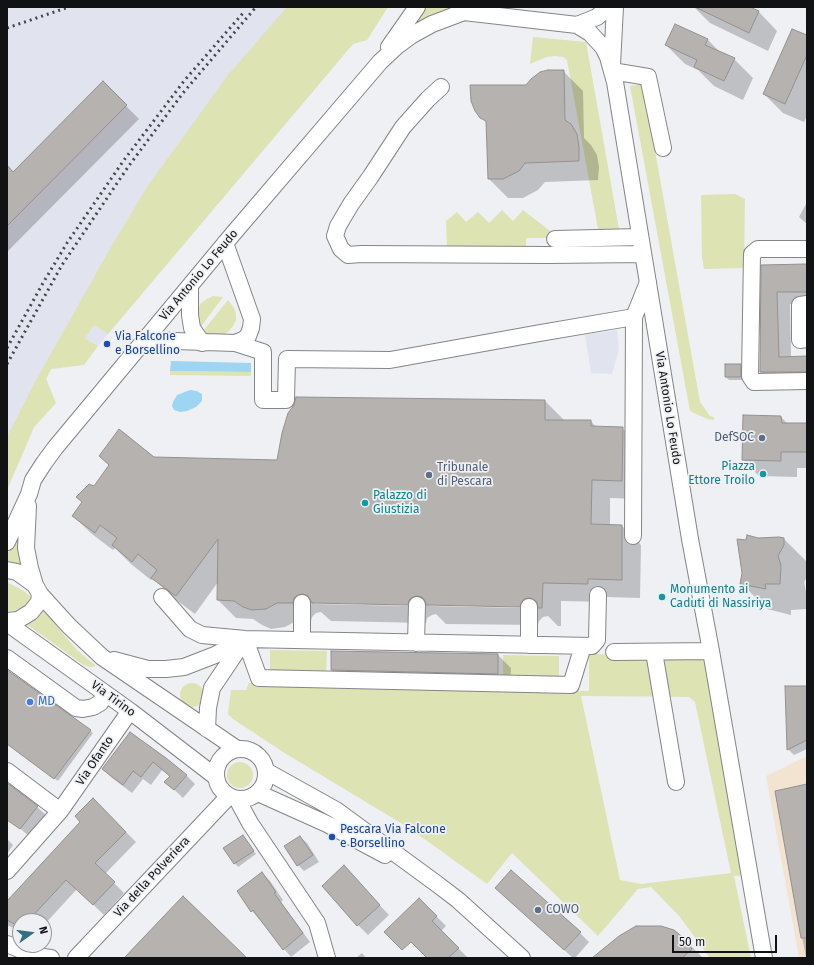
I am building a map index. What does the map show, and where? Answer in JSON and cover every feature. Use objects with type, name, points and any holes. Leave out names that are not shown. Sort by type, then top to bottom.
[{"type":"street","name":"Via Antonio Lo Feudo","points":[[380,62],[417,7]]},
{"type":"street","points":[[461,10],[577,25],[597,17],[609,7]]},
{"type":"street","name":"Via Antonio Lo Feudo","points":[[612,70],[614,7]]},
{"type":"street","name":"Via Antonio Lo Feudo","points":[[7,542],[34,480],[44,463],[226,243],[380,62],[397,46],[412,35],[461,10]]},
{"type":"street","name":"Via Antonio Lo Feudo","points":[[577,25],[590,33],[600,44],[608,57],[612,70],[690,539],[711,651],[764,958]]},
{"type":"street","points":[[612,70],[648,77],[663,148]]},
{"type":"street","points":[[441,87],[403,127],[372,176],[351,204],[338,226],[335,236],[341,249],[348,255],[547,256],[643,254]]},
{"type":"street","points":[[555,239],[640,236]]},
{"type":"street","points":[[226,243],[252,319],[248,336],[235,343]]},
{"type":"street","points":[[807,249],[758,249],[752,254],[750,376],[754,382],[807,381]]},
{"type":"street","points":[[633,536],[634,317],[648,282]]},
{"type":"street","points":[[190,286],[190,315],[192,328],[202,342]]},
{"type":"street","points":[[807,304],[800,304],[800,340],[807,340]]},
{"type":"street","points":[[146,340],[235,343],[263,352],[263,400],[286,400],[288,359],[390,360],[634,317]]},
{"type":"street","name":"Via Antonio Lo Feudo","points":[[29,494],[26,548],[30,568],[37,589]]},
{"type":"street","points":[[7,570],[17,572],[37,589],[69,626],[103,657],[237,749]]},
{"type":"street","points":[[7,622],[18,620],[31,612],[39,602],[37,589]]},
{"type":"street","points":[[162,597],[190,629],[202,635],[245,639],[592,646],[597,640],[598,595]]},
{"type":"street","points":[[302,603],[302,640]]},
{"type":"street","points":[[416,605],[416,643]]},
{"type":"street","points":[[529,607],[529,645]]},
{"type":"street","name":"Via Tirino","points":[[7,622],[130,711],[216,777]]},
{"type":"street","points":[[103,657],[148,669],[166,669],[184,666],[215,655],[245,639]]},
{"type":"street","points":[[245,639],[259,678],[571,685],[583,646]]},
{"type":"street","points":[[207,729],[208,708],[212,688],[245,639]]},
{"type":"street","points":[[614,652],[711,651]]},
{"type":"street","points":[[654,652],[676,782]]},
{"type":"street","points":[[7,658],[76,708],[83,709],[93,707],[100,703],[106,694]]},
{"type":"street","name":"Via Ofanto","points":[[7,870],[60,811],[130,711]]},
{"type":"street","points":[[233,798],[245,799],[252,797],[258,793],[264,783],[266,771],[264,763],[259,756],[245,749],[237,749],[230,752],[223,756],[219,762],[216,769],[216,777],[220,788],[233,798],[246,815],[317,923],[327,958]]},
{"type":"street","points":[[7,771],[60,811]]},
{"type":"street","points":[[266,771],[336,810],[458,900],[522,958]]},
{"type":"street","points":[[258,793],[327,824],[437,884]]},
{"type":"street","name":"Via della Polveriera","points":[[76,958],[213,813],[233,798]]},
{"type":"street","points":[[213,813],[225,808],[231,808],[246,815]]},
{"type":"street","points":[[7,944],[36,956],[51,958]]},
{"type":"shaded area","points":[[7,7],[388,7],[367,40],[353,44],[98,346],[80,335],[62,368],[51,369],[46,379],[56,403],[34,427],[7,490]]},
{"type":"shaded area","points":[[617,330],[619,350],[612,374],[591,373],[585,335]]},
{"type":"shaded area","points":[[807,756],[807,958],[799,958],[766,776]]},
{"type":"green space","points":[[287,7],[388,7],[367,40],[353,44],[108,334],[94,325],[85,338],[98,346],[84,365],[51,369],[46,379],[56,403],[34,427],[7,490],[7,437],[35,382],[111,247],[147,187],[228,75]]},
{"type":"green space","points":[[418,7],[450,7],[454,11],[413,27]]},
{"type":"green space","points":[[533,37],[586,42],[619,229],[598,229],[567,60],[563,57],[555,56],[547,57],[530,64]]},
{"type":"green space","points":[[643,84],[700,402],[710,416],[714,417],[714,420],[707,419],[690,411],[630,86]]},
{"type":"green space","points":[[735,194],[745,199],[744,268],[704,269],[702,258],[701,195]]},
{"type":"green space","points":[[502,210],[513,221],[523,210],[550,231],[548,238],[526,238],[526,248],[447,247],[446,221],[457,212],[466,222],[478,212],[489,223]]},
{"type":"green space","points":[[213,296],[223,297],[200,328],[197,321],[198,308],[201,303]]},
{"type":"green space","points":[[228,300],[234,308],[236,314],[236,320],[233,326],[224,335],[210,335],[204,332],[203,331]]},
{"type":"green space","points":[[170,371],[251,372],[251,376],[170,375]]},
{"type":"green space","points":[[20,532],[24,569],[7,561],[7,555]]},
{"type":"green space","points":[[7,582],[24,591],[31,597],[28,604],[14,611],[7,611]]},
{"type":"green space","points":[[41,605],[77,650],[96,666],[89,667],[82,664],[21,620]]},
{"type":"green space","points":[[270,650],[327,651],[326,674],[270,673]]},
{"type":"green space","points":[[589,654],[716,656],[748,875],[734,876],[751,958],[710,958],[680,917],[651,887],[638,889],[598,936],[512,853],[487,884],[409,828],[283,752],[233,719],[228,714],[231,690],[246,690],[249,683],[589,691]],"holes":[[[581,696],[689,697],[695,702],[731,873],[641,884],[620,880]]]},
{"type":"green space","points":[[503,655],[559,656],[559,679],[503,678]]},
{"type":"green space","points":[[192,683],[201,686],[204,695],[201,704],[192,707],[183,704],[180,695],[183,686]]},
{"type":"green space","points":[[240,762],[249,766],[253,775],[249,784],[240,788],[231,784],[227,775],[231,766]]},
{"type":"water","points":[[171,361],[251,363],[251,372],[170,371]]},
{"type":"water","points":[[190,390],[197,391],[202,394],[202,401],[196,407],[187,411],[180,412],[174,410],[172,406],[177,395]]},
{"type":"building","points":[[695,7],[750,7],[759,11],[749,33]]},
{"type":"building","points":[[675,24],[708,39],[705,45],[735,58],[724,81],[694,67],[697,60],[665,45]]},
{"type":"building","points":[[792,29],[807,35],[807,55],[785,104],[763,94]]},
{"type":"building","points":[[548,70],[564,70],[565,120],[571,124],[577,134],[579,161],[525,163],[519,171],[503,179],[488,179],[486,121],[480,118],[475,111],[471,101],[470,85],[526,85],[540,72]]},
{"type":"building","points":[[103,81],[127,105],[7,226],[7,165],[13,172]]},
{"type":"building","points":[[807,264],[807,292],[777,292],[779,357],[807,356],[807,372],[760,372],[761,265]]},
{"type":"building","points":[[725,364],[741,364],[741,377],[725,377]]},
{"type":"building","name":"Palazzo di Giustizia","points":[[296,397],[545,400],[545,420],[591,420],[591,426],[623,427],[622,481],[592,480],[591,524],[622,525],[622,580],[588,579],[588,584],[543,583],[542,608],[538,608],[537,602],[529,598],[524,599],[520,607],[426,605],[422,597],[417,596],[409,600],[408,605],[312,603],[307,595],[302,594],[294,598],[293,603],[277,603],[266,609],[252,610],[243,607],[234,601],[217,600],[218,539],[176,596],[151,578],[157,570],[138,554],[132,562],[112,545],[117,538],[100,525],[95,533],[72,516],[82,502],[76,497],[89,484],[94,486],[109,465],[99,456],[119,429],[154,457],[277,460],[282,433],[288,413],[294,405]]},
{"type":"building","name":"DefSOC","points":[[743,415],[781,416],[782,423],[807,423],[807,452],[781,452],[781,461],[742,460]]},
{"type":"building","points":[[747,535],[758,538],[784,538],[784,545],[778,556],[781,565],[780,584],[765,584],[766,589],[740,584],[742,573],[737,539],[746,540]]},
{"type":"building","points":[[331,651],[498,654],[498,674],[331,670]]},
{"type":"building","name":"MD","points":[[7,670],[91,730],[54,779],[7,744]]},
{"type":"building","points":[[785,686],[807,686],[807,740],[787,750]]},
{"type":"building","points":[[130,732],[187,775],[174,790],[164,782],[170,776],[153,762],[141,777],[133,771],[123,785],[102,769]]},
{"type":"building","points":[[7,783],[38,806],[20,829],[7,820]]},
{"type":"building","points":[[807,784],[807,938],[801,938],[775,791]]},
{"type":"building","points":[[93,798],[126,832],[95,863],[115,882],[93,905],[66,880],[35,913],[12,913],[12,923],[7,920],[7,901],[80,822],[75,816]]},
{"type":"building","points":[[243,835],[254,851],[234,864],[223,848]]},
{"type":"building","points":[[300,836],[313,855],[297,866],[284,846]]},
{"type":"building","points":[[344,865],[380,905],[357,926],[322,886]]},
{"type":"building","name":"COWO","points":[[511,870],[581,932],[564,950],[495,888]]},
{"type":"building","points":[[262,872],[276,892],[274,893],[303,933],[283,950],[253,910],[251,912],[237,891]]},
{"type":"building","points":[[183,896],[247,958],[124,958]]},
{"type":"building","points":[[419,898],[437,916],[432,921],[459,948],[448,958],[427,958],[411,942],[402,950],[384,932]]},
{"type":"building","points":[[636,926],[661,926],[674,930],[685,939],[692,949],[682,958],[592,958],[619,936]]},
{"type":"railway","points":[[7,28],[69,7]]},
{"type":"railway","points":[[7,364],[62,265],[128,167],[183,93],[256,7]]},
{"type":"railway","points":[[7,348],[67,243],[124,160],[184,81],[243,13]]},
{"type":"place","name":"Via Falcone e Borsellino","points":[[107,344]]},
{"type":"place","name":"DefSOC","points":[[762,438]]},
{"type":"place","name":"Piazza Ettore Troilo","points":[[763,474]]},
{"type":"place","name":"Tribunale di Pescara","points":[[429,475]]},
{"type":"place","name":"Palazzo di Giustizia","points":[[365,503]]},
{"type":"place","name":"Monumento ai Caduti di Nassiriya","points":[[662,597]]},
{"type":"place","name":"MD","points":[[30,702]]},
{"type":"place","name":"Pescara Via Falcone e Borsellino","points":[[332,837]]},
{"type":"place","name":"COWO","points":[[538,910]]}]
